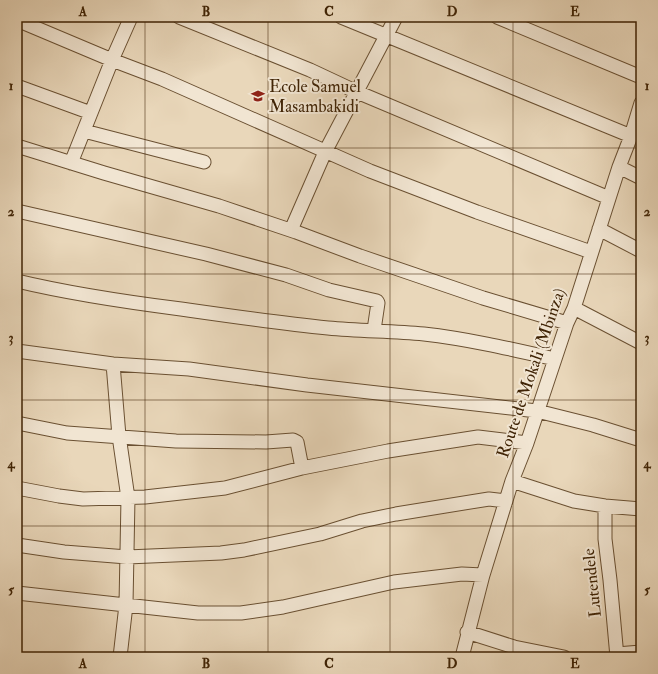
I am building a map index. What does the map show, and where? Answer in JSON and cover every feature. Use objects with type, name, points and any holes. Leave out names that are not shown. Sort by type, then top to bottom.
[{"type":"street","points":[[71,163],[112,60],[131,17]]},
{"type":"street","points":[[179,17],[310,70],[357,92],[609,198]]},
{"type":"street","points":[[341,17],[631,136]]},
{"type":"street","points":[[291,230],[325,152],[396,17]]},
{"type":"street","points":[[496,17],[641,77]]},
{"type":"street","points":[[17,20],[112,60],[162,79],[370,171],[456,204],[591,252]]},
{"type":"street","points":[[17,86],[91,113]]},
{"type":"street","name":"Route de Mokali (Mbinza)","points":[[462,657],[467,632],[483,575],[512,481],[527,442],[567,323],[574,308],[591,252],[641,103]]},
{"type":"street","points":[[84,131],[204,162]]},
{"type":"street","points":[[17,146],[219,206],[483,298],[567,323]]},
{"type":"street","points":[[619,167],[641,178]]},
{"type":"street","points":[[17,211],[206,254],[286,275],[329,290],[377,301],[378,303],[374,330]]},
{"type":"street","points":[[599,229],[641,251]]},
{"type":"street","points":[[17,281],[99,298],[261,321],[330,328],[424,334],[477,342],[555,359]]},
{"type":"street","points":[[574,308],[641,343]]},
{"type":"street","points":[[17,351],[113,364],[189,369],[331,388],[537,411],[593,425],[641,440]]},
{"type":"street","points":[[113,364],[119,436],[128,498],[126,605],[120,657]]},
{"type":"street","points":[[17,422],[67,433],[176,441],[266,442],[293,440],[297,442],[302,468]]},
{"type":"street","points":[[17,488],[83,499],[145,497],[224,488],[302,468],[388,451],[478,437],[527,442]]},
{"type":"street","points":[[512,481],[574,501],[605,506],[641,509]]},
{"type":"street","points":[[17,545],[64,552],[127,557],[221,553],[244,550],[320,534],[362,521],[396,514],[489,499],[506,501]]},
{"type":"street","name":"Lutendele","points":[[605,506],[605,539],[617,656]]},
{"type":"street","points":[[17,593],[198,613],[241,613],[283,607],[394,582],[462,574],[483,575]]},
{"type":"street","points":[[467,632],[520,649],[564,657]]},
{"type":"street","points":[[617,656],[641,652]]},
{"type":"place","name":"Ecole Samuel Masambakidi","points":[[258,96]]}]
